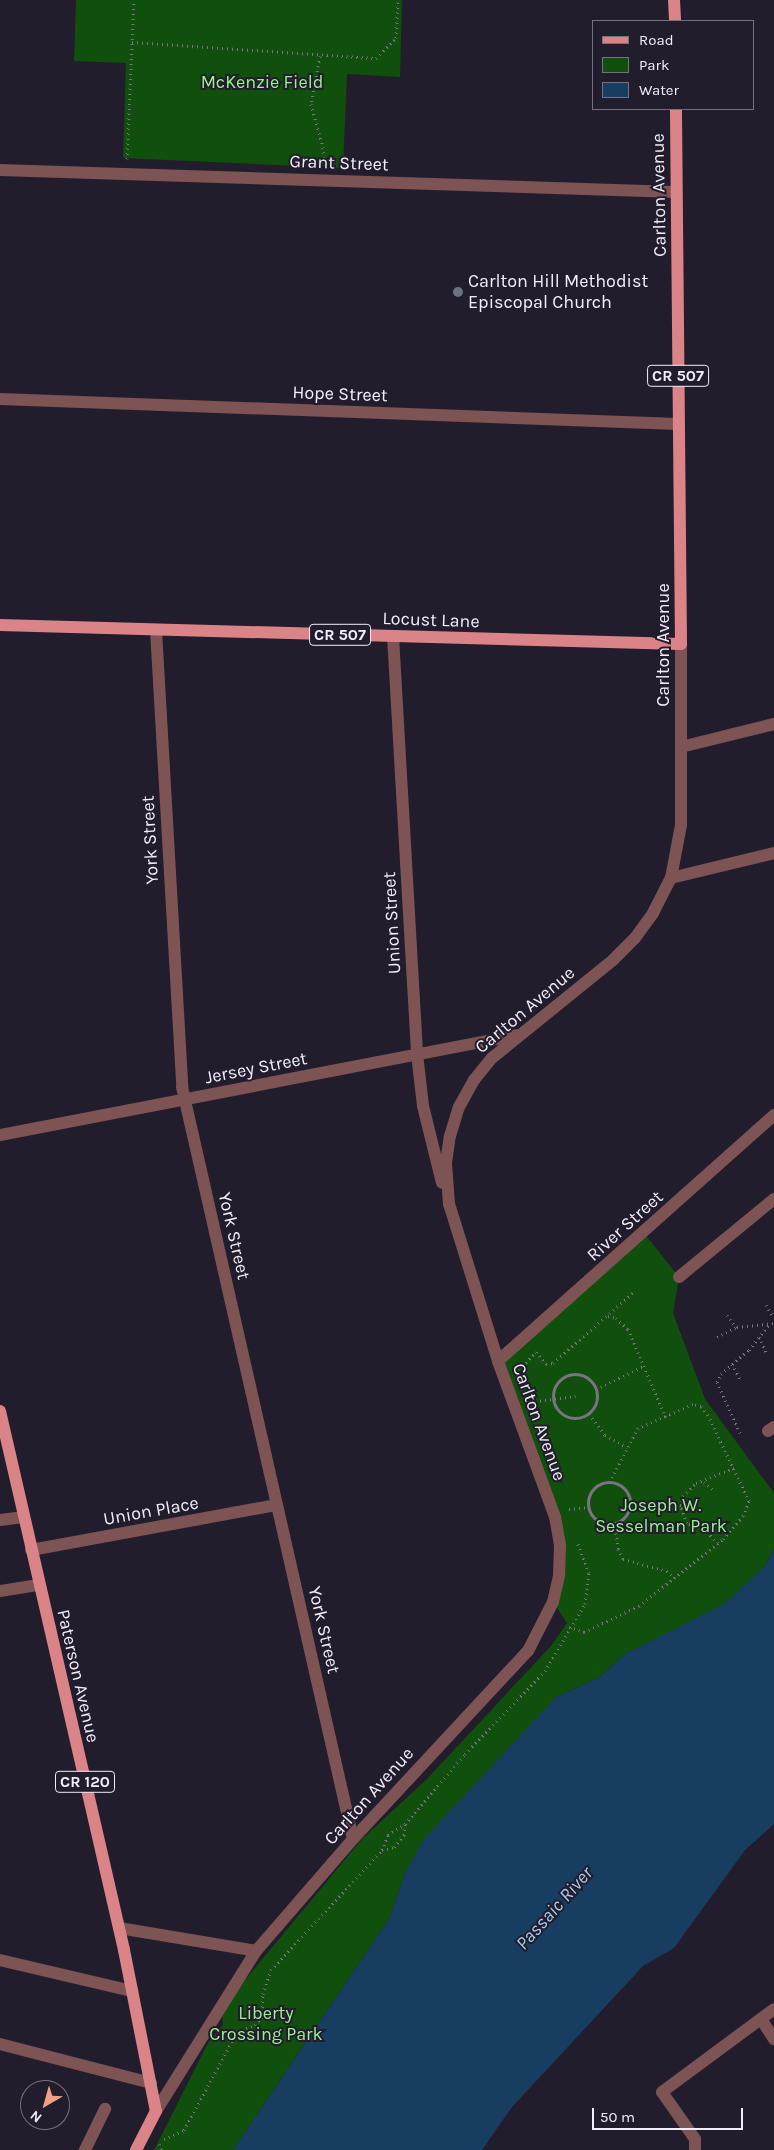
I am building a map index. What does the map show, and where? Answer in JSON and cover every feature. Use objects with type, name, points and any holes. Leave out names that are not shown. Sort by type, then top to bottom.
[{"type":"main road","points":[[674,0],[675,20]]},
{"type":"main road","name":"Carlton Avenue","points":[[676,110],[680,644]]},
{"type":"main road","name":"Locust Lane","points":[[0,625],[680,644]]},
{"type":"main road","name":"Paterson Avenue","points":[[0,1411],[119,1928],[156,2111]]},
{"type":"main road","points":[[136,2150],[156,2111]]},
{"type":"street","name":"Grant Street","points":[[0,170],[676,192]]},
{"type":"street","name":"Hope Street","points":[[0,399],[678,424]]},
{"type":"street","name":"York Street","points":[[156,630],[184,1100],[353,1838]]},
{"type":"street","name":"Union Street","points":[[394,636],[417,1054],[423,1106],[449,1204]]},
{"type":"street","name":"Carlton Avenue","points":[[156,2111],[256,1951],[353,1838],[528,1651],[553,1602],[559,1575],[560,1545],[556,1518],[498,1361],[449,1204],[446,1163],[450,1136],[459,1107],[474,1080],[492,1058],[519,1034],[613,960],[635,938],[653,913],[671,878],[682,826],[680,644]]},
{"type":"street","points":[[681,747],[774,724]]},
{"type":"street","points":[[671,878],[774,853]]},
{"type":"street","name":"Jersey Street","points":[[0,1135],[519,1034]]},
{"type":"street","name":"River Street","points":[[498,1361],[774,1115]]},
{"type":"street","points":[[679,1277],[774,1199]]},
{"type":"street","name":"Union Place","points":[[31,1550],[277,1505]]},
{"type":"street","points":[[0,1520],[24,1517]]},
{"type":"street","points":[[0,1591],[39,1584]]},
{"type":"street","points":[[119,1928],[256,1951]]},
{"type":"street","points":[[0,1960],[132,1991]]},
{"type":"street","points":[[695,2150],[694,2138],[662,2092],[774,2009]]},
{"type":"street","points":[[760,2019],[774,2039]]},
{"type":"street","points":[[0,2044],[151,2083]]},
{"type":"street","points":[[85,2150],[105,2109]]},
{"type":"path","points":[[126,174],[134,0]]},
{"type":"path","points":[[132,42],[320,56],[376,58],[396,38],[398,0]]},
{"type":"path","points":[[320,56],[311,104],[323,147],[324,180]]},
{"type":"path","points":[[519,1374],[520,1368],[536,1352],[546,1364],[553,1363],[634,1291]]},
{"type":"path","points":[[766,1305],[774,1318]]},
{"type":"path","points":[[607,1316],[616,1318],[628,1329],[666,1418]]},
{"type":"path","points":[[727,1316],[736,1328]]},
{"type":"path","points":[[717,1337],[736,1328],[772,1323]]},
{"type":"path","points":[[740,1433],[717,1382],[772,1323]]},
{"type":"path","points":[[759,1337],[767,1354]]},
{"type":"path","points":[[732,1364],[741,1381]]},
{"type":"path","points":[[596,1389],[644,1366]]},
{"type":"path","points":[[568,1375],[583,1375],[596,1389],[596,1405],[590,1414],[581,1418],[567,1417],[556,1408],[553,1400],[556,1385],[568,1375]]},
{"type":"path","points":[[526,1393],[532,1411]]},
{"type":"path","points":[[529,1402],[576,1396]]},
{"type":"path","points":[[569,1627],[584,1632],[639,1606],[718,1543],[743,1516],[749,1501],[701,1406],[694,1404],[666,1418],[638,1428],[609,1483],[594,1489],[589,1507],[598,1521],[616,1523],[627,1514],[630,1504],[625,1490],[609,1483]]},
{"type":"path","points":[[590,1414],[605,1435],[627,1447]]},
{"type":"path","points":[[718,1543],[706,1530],[687,1522],[681,1505],[686,1491],[734,1468]]},
{"type":"path","points":[[703,1482],[713,1488]]},
{"type":"path","points":[[563,1500],[570,1518]]},
{"type":"path","points":[[630,1504],[681,1505]]},
{"type":"path","points":[[566,1509],[589,1507]]},
{"type":"path","points":[[706,1530],[707,1522]]},
{"type":"path","points":[[616,1523],[618,1548],[623,1559],[667,1571],[674,1578]]},
{"type":"path","points":[[164,2139],[184,2130],[237,2032],[255,2025],[262,2017],[263,1994],[271,1970],[382,1850],[388,1835],[405,1824],[490,1727],[530,1690],[545,1671],[569,1627],[585,1604],[589,1583],[576,1537]]},
{"type":"path","points":[[382,1850],[394,1847],[404,1834],[405,1824]]},
{"type":"path","points":[[159,2144],[162,2150]]},
{"type":"green space","name":"McKenzie Field","points":[[76,0],[402,0],[400,77],[347,74],[343,168],[123,158],[126,63],[74,61]]},
{"type":"green space","name":"Joseph W. Sesselman Park","points":[[644,1233],[679,1277],[673,1313],[705,1399],[774,1493],[774,1549],[764,1567],[724,1605],[625,1654],[600,1677],[556,1697],[406,1871],[389,1919],[233,2150],[154,2150],[208,2043],[223,2025],[222,2010],[250,1974],[362,1839],[426,1780],[551,1646],[567,1623],[553,1602],[560,1545],[498,1361]]},
{"type":"water","name":"Passaic River","points":[[774,1549],[774,1824],[745,1850],[674,1948],[643,1966],[512,2107],[482,2150],[233,2150],[389,1919],[406,1871],[423,1840],[556,1697],[600,1677],[625,1654],[724,1604],[764,1567]]},
{"type":"place","name":"Carlton Hill Methodist Episcopal Church","points":[[458,292]]},
{"type":"park label","name":"Liberty Crossing Park","points":[[266,2024]]}]
